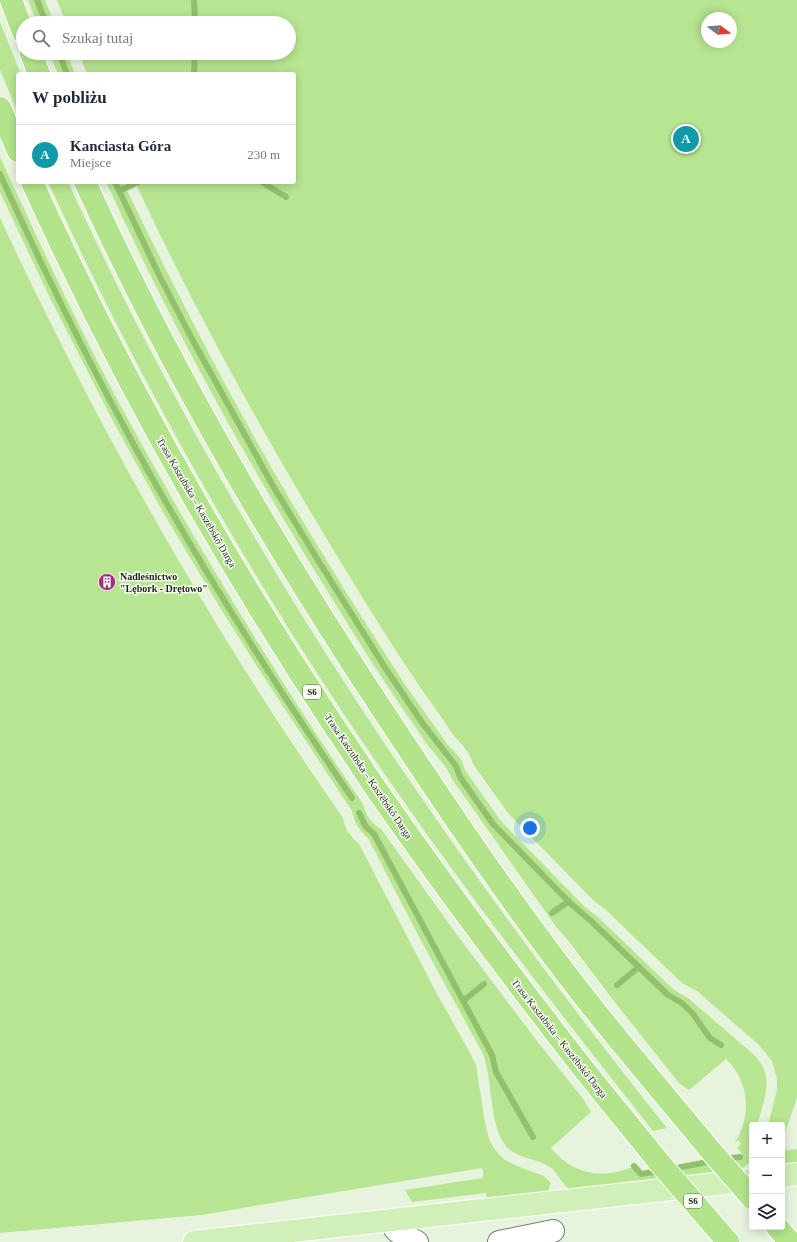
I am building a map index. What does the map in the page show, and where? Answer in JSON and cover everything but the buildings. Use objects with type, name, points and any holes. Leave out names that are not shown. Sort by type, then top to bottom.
[{"type":"highway","points":[[11,0],[17,16]]},
{"type":"highway","points":[[34,60],[38,72]]},
{"type":"highway","points":[[0,108],[16,146]]},
{"type":"highway","name":"Trasa Kaszubska – Kaszëbskô Darga","points":[[33,184],[124,372],[206,520],[294,665],[387,804],[466,915],[550,1026],[658,1161],[728,1242]]},
{"type":"highway","points":[[87,184],[100,215],[172,357],[249,497],[336,640],[428,779],[508,894],[585,998],[711,1151],[749,1195]]},
{"type":"highway","points":[[780,1230],[790,1242]]},
{"type":"main road","points":[[785,1176],[797,1174]]},
{"type":"main road","points":[[194,1242],[749,1180]]},
{"type":"lane","points":[[393,1220],[395,1229],[398,1232],[417,1242]]},
{"type":"lane","points":[[499,1242],[553,1230]]},
{"type":"green space","points":[[28,0],[45,0],[51,16],[34,16]]},
{"type":"green space","points":[[57,0],[797,0],[797,1098],[785,1132],[785,1122],[769,1122],[777,1090],[777,1078],[772,1061],[759,1045],[697,991],[682,983],[606,910],[593,900],[508,813],[473,764],[466,750],[452,733],[418,684],[359,592],[269,441],[186,287],[136,184],[296,184],[296,72],[86,72],[82,60],[296,60],[296,16],[63,16]]},
{"type":"green space","points":[[0,22],[20,72],[16,72],[16,108],[0,70]]},
{"type":"green space","points":[[52,60],[70,60],[74,72],[57,72]]},
{"type":"green space","points":[[0,157],[81,329],[139,440],[200,546],[295,702],[363,804],[369,818],[381,829],[460,939],[537,1041],[584,1100],[591,1112],[551,1148],[569,1164],[579,1169],[600,1174],[611,1173],[635,1166],[641,1173],[735,1158],[743,1155],[737,1148],[741,1144],[738,1140],[734,1144],[744,1122],[746,1111],[744,1089],[734,1068],[726,1059],[689,1090],[679,1083],[557,928],[452,779],[447,769],[424,740],[354,634],[271,498],[185,342],[131,236],[107,184],[124,184],[216,367],[292,503],[404,683],[447,744],[462,761],[465,770],[500,820],[585,907],[598,917],[674,990],[688,998],[753,1054],[760,1062],[766,1079],[765,1097],[758,1122],[749,1122],[749,1162],[746,1166],[737,1171],[573,1190],[563,1183],[550,1167],[515,1153],[503,1142],[495,1119],[486,1063],[482,1052],[418,935],[368,838],[357,826],[352,811],[258,668],[164,514],[114,423],[49,296],[0,192]]},
{"type":"green space","points":[[49,184],[69,184],[129,309],[195,433],[265,554],[339,673],[416,790],[497,905],[581,1018],[667,1128],[653,1131],[588,1048],[430,839],[350,723],[255,574],[210,497],[167,420],[86,262]]},
{"type":"green space","points":[[0,218],[76,373],[158,526],[247,674],[294,747],[343,818],[348,832],[359,844],[436,992],[470,1053],[476,1065],[485,1123],[490,1142],[505,1160],[544,1176],[551,1183],[548,1191],[542,1194],[487,1201],[486,1193],[412,1202],[405,1190],[483,1178],[483,1170],[481,1168],[201,1215],[0,1233]]},
{"type":"green space","points":[[797,1149],[797,1164],[785,1166],[785,1151]]},
{"type":"waterway","points":[[37,0],[43,16]]},
{"type":"waterway","points":[[194,0],[195,16]]},
{"type":"waterway","points":[[62,60],[66,72]]},
{"type":"waterway","points":[[194,72],[195,60]]},
{"type":"waterway","points":[[0,174],[32,244],[83,347],[161,494],[240,626],[295,713],[352,798]]},
{"type":"waterway","points":[[116,184],[159,275],[192,339],[273,486],[384,666],[423,724],[456,766],[460,777],[493,824],[570,903],[592,922],[668,995],[682,1003],[693,1014],[710,1038],[721,1045]]},
{"type":"waterway","points":[[119,191],[134,184]]},
{"type":"waterway","points":[[265,184],[286,197]]},
{"type":"waterway","points":[[359,813],[366,827],[374,834],[492,1055],[496,1072],[533,1137]]},
{"type":"waterway","points":[[552,913],[569,901]]},
{"type":"waterway","points":[[617,985],[639,967]]},
{"type":"waterway","points":[[463,1001],[484,984]]},
{"type":"waterway","points":[[724,1159],[740,1157]]},
{"type":"waterway","points":[[671,1169],[713,1161]]},
{"type":"waterway","points":[[634,1166],[641,1174],[660,1171]]},
{"type":"place","name":"Kanciasta Góra","points":[[686,139]]},
{"type":"place","name":"Nadleśnictwo \"Lębork - Drętowo\"","points":[[107,582]]}]
